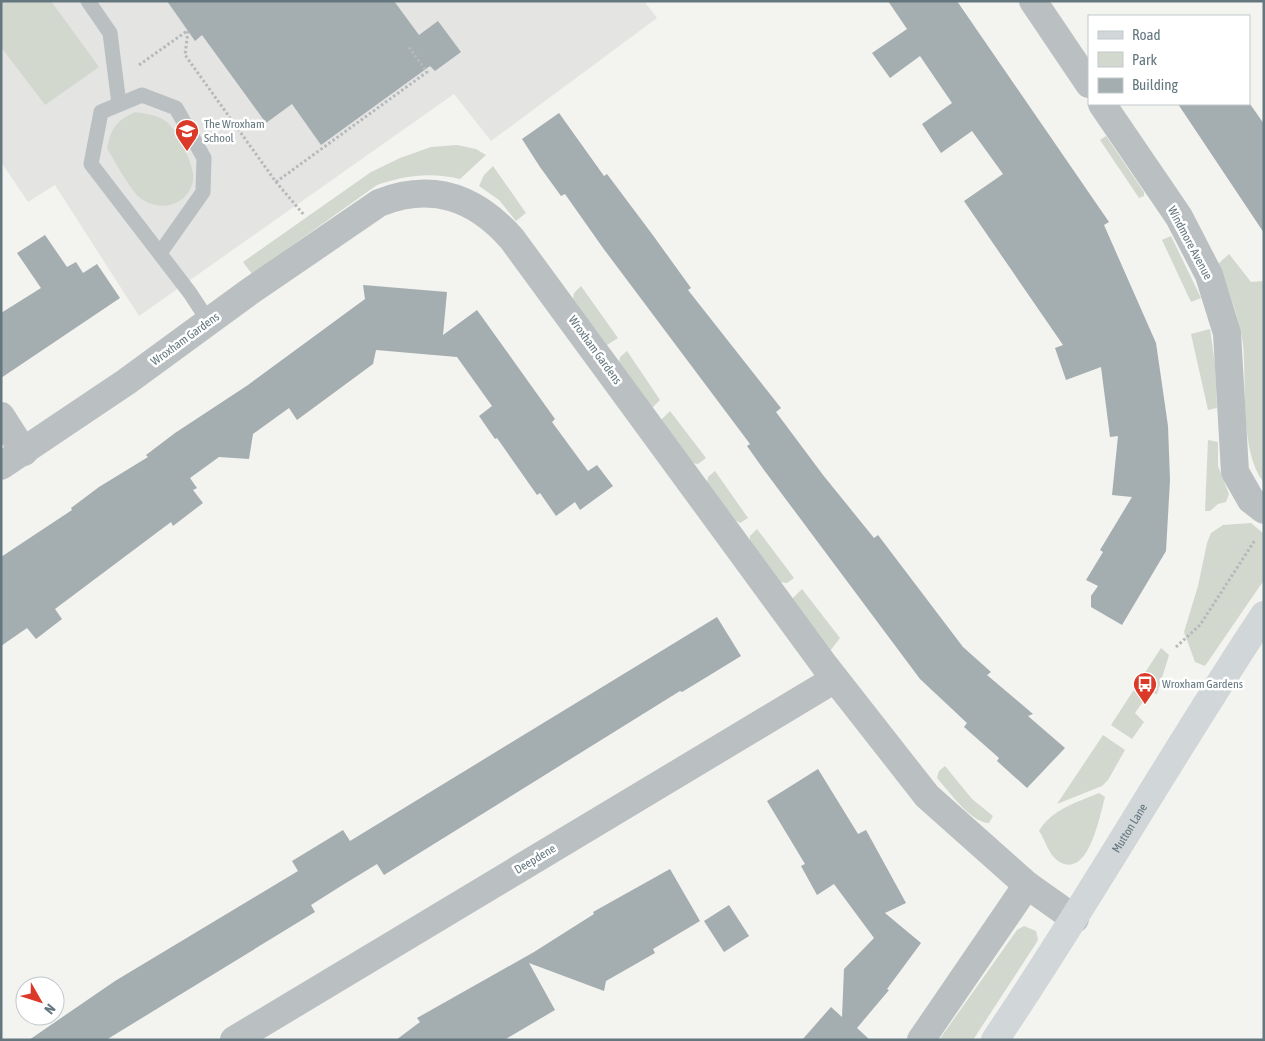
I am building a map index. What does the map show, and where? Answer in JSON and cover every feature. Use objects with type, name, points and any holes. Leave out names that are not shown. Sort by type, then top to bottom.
[{"type":"main road","name":"Mutton Lane","points":[[995,1040],[1075,919],[1210,696],[1264,615]]},
{"type":"street","points":[[1033,1],[1088,83]]},
{"type":"street","name":"Windmore Avenue","points":[[1103,105],[1178,217],[1209,275],[1227,333],[1235,472],[1262,522]]},
{"type":"street","name":"Wroxham Gardens","points":[[1,466],[126,382],[379,204],[399,195],[424,192],[458,199],[480,210],[512,239],[835,679],[927,796],[1027,885],[1075,919]]},
{"type":"street","points":[[1,416],[24,452]]},
{"type":"street","name":"Deepdene","points":[[234,1040],[835,679]]},
{"type":"street","points":[[921,1040],[1027,885]]},
{"type":"lane","points":[[88,1],[110,33],[119,104]]},
{"type":"lane","points":[[160,253],[203,192],[204,158],[176,108],[142,95],[101,112],[91,164],[190,293],[209,322]]},
{"type":"path","points":[[116,82],[188,31],[185,55],[276,182],[304,214]]},
{"type":"path","points":[[276,182],[427,72],[408,46]]},
{"type":"path","points":[[1176,647],[1200,625],[1262,522]]},
{"type":"shaded area","name":"The Wroxham School","points":[[1,1],[644,1],[657,18],[491,141],[454,94],[139,316],[55,185],[28,202],[1,162]]},
{"type":"green space","points":[[1,1],[51,1],[99,67],[45,105],[1,47]]},
{"type":"green space","points":[[135,112],[162,119],[174,129],[182,144],[192,168],[193,181],[185,197],[178,202],[171,205],[155,205],[139,197],[126,181],[107,149],[115,126]]},
{"type":"green space","points":[[1106,136],[1144,192],[1144,196],[1139,198],[1100,140]]},
{"type":"green space","points":[[457,145],[476,149],[486,155],[460,179],[428,175],[398,179],[377,185],[252,274],[243,262],[371,172],[400,158],[431,147]]},
{"type":"green space","points":[[493,166],[526,213],[516,221],[499,200],[479,186],[484,175]]},
{"type":"green space","points":[[1171,236],[1201,298],[1191,302],[1162,240]]},
{"type":"green space","points":[[1229,254],[1251,282],[1264,281],[1264,483],[1256,469],[1247,436],[1243,344],[1239,323],[1218,264]]},
{"type":"green space","points":[[581,286],[618,338],[607,345],[573,299],[574,293]]},
{"type":"green space","points":[[1210,329],[1215,364],[1217,408],[1208,410],[1191,334]]},
{"type":"green space","points":[[627,351],[660,400],[651,409],[619,363],[620,357]]},
{"type":"green space","points":[[670,411],[706,458],[698,464],[692,463],[661,420]]},
{"type":"green space","points":[[1208,440],[1218,442],[1218,466],[1229,494],[1226,502],[1218,504],[1210,511],[1205,511]]},
{"type":"green space","points":[[715,471],[748,518],[740,523],[732,518],[707,483],[708,477]]},
{"type":"green space","points":[[1251,523],[1264,534],[1264,580],[1205,666],[1195,662],[1184,632],[1198,586],[1207,543],[1211,533],[1223,525]]},
{"type":"green space","points":[[757,529],[794,578],[787,583],[779,582],[750,544],[750,536]]},
{"type":"green space","points":[[802,589],[840,638],[830,651],[792,599]]},
{"type":"green space","points":[[1161,648],[1169,655],[1157,694],[1149,693],[1135,713],[1144,722],[1132,739],[1111,725]]},
{"type":"green space","points":[[1103,735],[1125,750],[1108,780],[1102,786],[1057,804]]},
{"type":"green space","points":[[945,766],[972,799],[993,816],[989,823],[982,822],[968,812],[937,778],[939,771]]},
{"type":"green space","points":[[1099,793],[1105,797],[1096,830],[1085,854],[1078,862],[1069,865],[1058,861],[1049,851],[1039,831],[1044,823],[1058,812]]},
{"type":"green space","points":[[1024,926],[1036,931],[1038,940],[973,1040],[939,1040],[1017,930]]},
{"type":"building","points":[[167,1],[394,1],[419,35],[438,21],[461,52],[435,71],[430,66],[321,145],[292,104],[266,123],[202,35],[195,41]]},
{"type":"building","points":[[888,1],[957,1],[1109,222],[1104,225],[1156,343],[1168,426],[1170,480],[1166,551],[1122,625],[1091,607],[1091,596],[1098,586],[1086,580],[1103,552],[1100,550],[1132,497],[1112,495],[1118,436],[1110,437],[1101,367],[1066,380],[1055,348],[1063,345],[964,201],[1003,174],[972,131],[941,153],[922,124],[952,103],[920,56],[890,78],[872,53],[907,29]]},
{"type":"building","points":[[1250,104],[1264,124],[1264,233],[1179,105]]},
{"type":"building","points":[[559,113],[604,176],[607,174],[652,234],[691,288],[688,290],[781,408],[776,412],[823,475],[874,538],[878,535],[963,647],[991,672],[987,675],[1033,714],[1028,716],[1065,748],[1027,788],[997,761],[999,758],[964,727],[967,723],[920,679],[764,470],[747,446],[750,444],[603,248],[565,194],[561,196],[540,167],[522,139]]},
{"type":"building","points":[[45,235],[67,267],[76,262],[83,273],[97,264],[120,298],[1,378],[1,313],[41,288],[17,253]]},
{"type":"building","points":[[363,285],[447,292],[443,335],[477,310],[555,419],[552,422],[588,471],[597,465],[613,486],[580,510],[575,502],[556,516],[540,493],[537,495],[479,416],[492,406],[457,357],[376,350],[373,364],[297,420],[289,408],[253,434],[249,459],[219,457],[190,478],[197,488],[193,490],[203,503],[173,526],[171,522],[55,609],[62,619],[36,639],[27,628],[1,646],[1,557],[72,510],[71,508],[99,487],[148,457],[146,455],[175,433],[248,385],[365,299]]},
{"type":"building","points":[[717,617],[741,656],[682,692],[680,691],[384,875],[377,864],[311,905],[315,912],[106,1040],[29,1040],[49,1026],[65,1026],[65,1015],[115,981],[298,871],[292,861],[343,830],[350,841]]},
{"type":"building","points":[[818,769],[858,834],[866,830],[906,903],[885,913],[921,943],[887,989],[889,990],[857,1028],[870,1040],[802,1040],[831,1007],[842,1017],[844,969],[874,938],[834,884],[817,895],[801,866],[805,864],[767,801]]},
{"type":"building","points":[[670,869],[700,921],[653,949],[655,953],[606,981],[604,991],[529,963],[555,1010],[504,1040],[396,1040],[420,1022],[417,1018],[534,952],[594,914],[593,912]]},
{"type":"building","points":[[729,905],[749,936],[724,952],[704,921]]},
{"type":"place","name":"The Wroxham School","points":[[187,152]]},
{"type":"place","name":"Wroxham Gardens","points":[[1145,705]]}]
